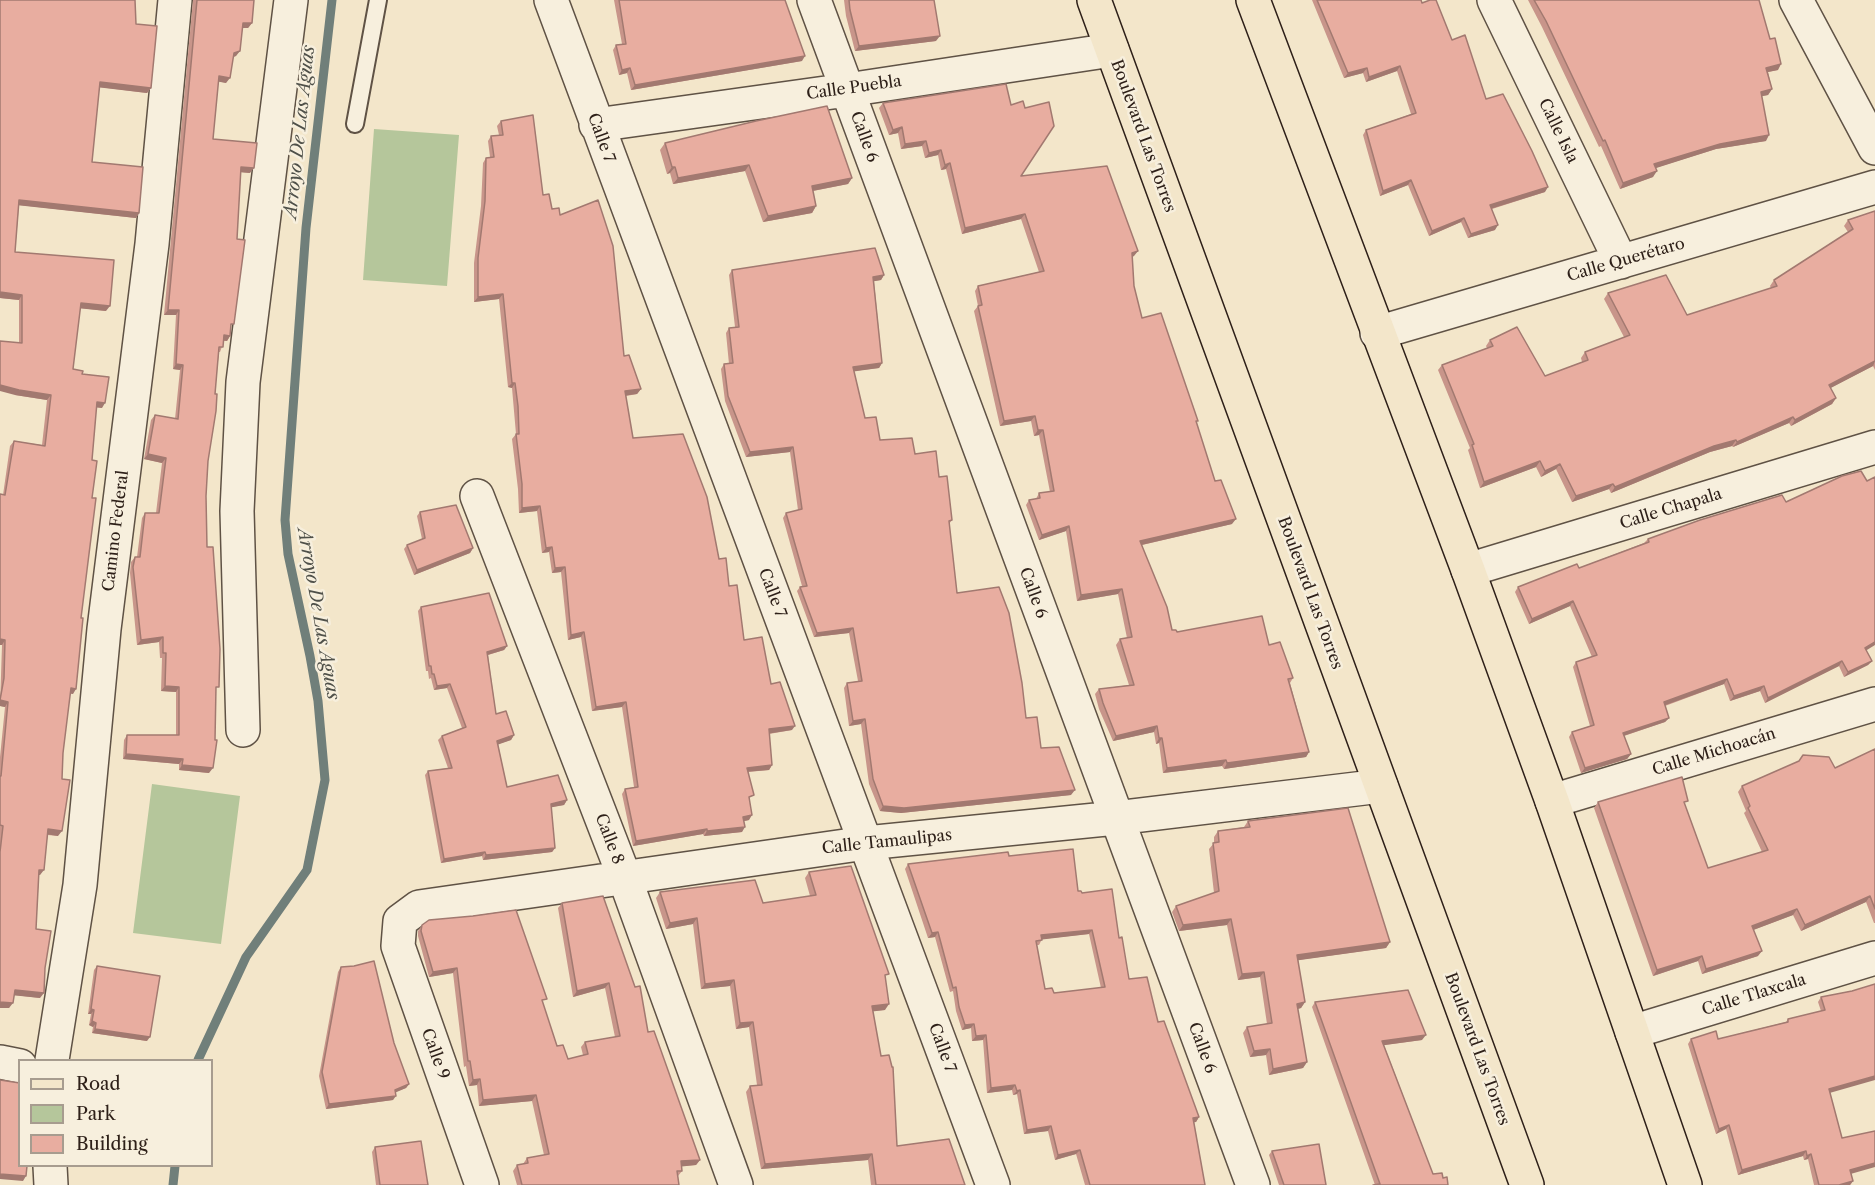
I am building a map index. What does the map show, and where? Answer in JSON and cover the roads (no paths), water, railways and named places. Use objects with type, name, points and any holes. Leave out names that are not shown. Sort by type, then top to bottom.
[{"type":"main road","name":"Boulevard Las Torres","points":[[1094,0],[1527,1185]]},
{"type":"main road","points":[[1253,0],[1468,570],[1552,801],[1685,1185]]},
{"type":"street","name":"Camino Federal","points":[[52,1059],[80,885],[104,629],[152,244],[175,0]]},
{"type":"street","points":[[243,730],[237,511],[243,382],[291,0]]},
{"type":"street","name":"Calle 7","points":[[551,0],[993,1185]]},
{"type":"street","name":"Calle 6","points":[[814,0],[1254,1185]]},
{"type":"street","name":"Calle Isla","points":[[1494,0],[1621,262]]},
{"type":"street","points":[[1796,0],[1875,148]]},
{"type":"street","name":"Calle Puebla","points":[[596,125],[1112,50]]},
{"type":"street","name":"Calle Querétaro","points":[[1377,333],[1875,187]]},
{"type":"street","name":"Calle Chapala","points":[[1468,570],[1875,447]]},
{"type":"street","name":"Calle 8","points":[[477,496],[624,876],[736,1185]]},
{"type":"street","name":"Calle Michoacán","points":[[1552,801],[1875,704]]},
{"type":"street","name":"Calle Tamaulipas","points":[[400,921],[419,907],[624,876],[866,843],[1116,818],[1381,786]]},
{"type":"street","name":"Calle 9","points":[[400,921],[398,946],[482,1185]]},
{"type":"street","name":"Calle Tlaxcala","points":[[1632,1032],[1875,958]]},
{"type":"street","points":[[0,1062],[18,1066]]},
{"type":"street","points":[[50,1167],[51,1185]]},
{"type":"lane","points":[[355,124],[378,0]]},
{"type":"waterway","name":"Arroyo De Las Aguas","points":[[198,1059],[246,957],[307,870],[325,780],[318,701],[288,554],[285,520],[306,228],[332,0]]},
{"type":"waterway","name":"Arroyo De Las Aguas","points":[[173,1185],[175,1167]]}]
